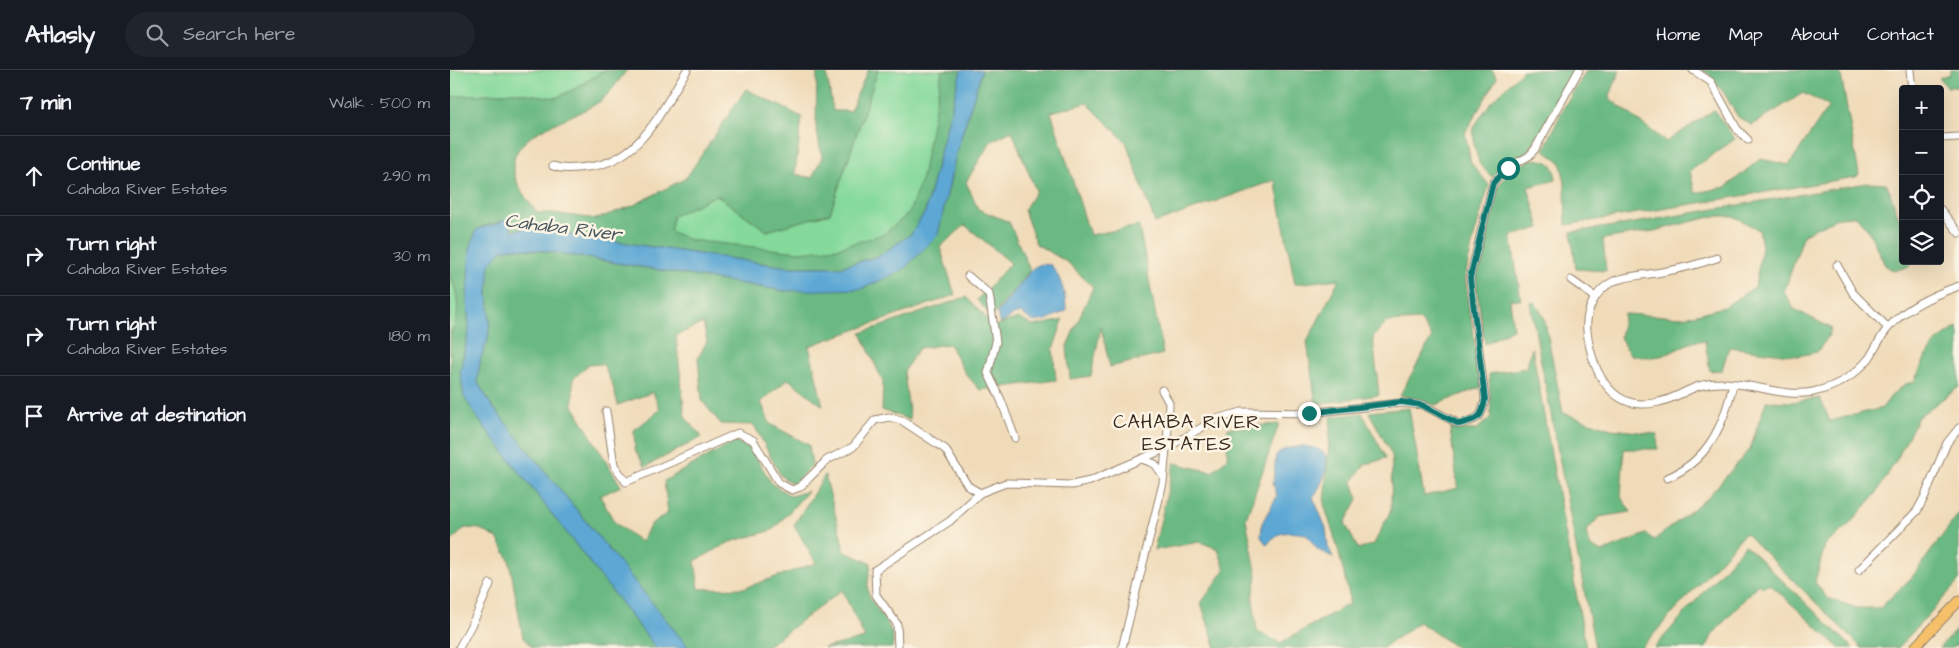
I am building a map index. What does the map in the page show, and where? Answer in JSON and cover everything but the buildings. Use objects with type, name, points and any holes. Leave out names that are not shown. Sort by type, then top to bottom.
[{"type":"main road","points":[[1914,648],[1959,601]]},
{"type":"street","points":[[553,166],[574,168],[600,165],[619,158],[647,133],[688,70]]},
{"type":"street","points":[[898,648],[897,624],[876,595],[875,570],[950,521],[980,493],[1006,483],[1072,485],[1090,481],[1166,448],[1216,419],[1242,412],[1309,413],[1401,402],[1422,405],[1459,424],[1476,420],[1483,413],[1485,399],[1470,278],[1493,183],[1508,168],[1529,156],[1536,149],[1579,70]]},
{"type":"street","points":[[1693,70],[1711,82],[1737,129],[1748,140]]},
{"type":"street","points":[[1910,70],[1912,85]]},
{"type":"street","points":[[1944,138],[1959,137]]},
{"type":"street","points":[[1944,215],[1959,233]]},
{"type":"street","points":[[1717,258],[1690,267],[1626,278],[1610,284],[1595,297],[1589,311],[1587,325],[1594,364],[1604,384],[1619,397],[1637,403],[1653,404],[1667,400],[1700,385],[1721,382],[1787,394],[1800,394],[1824,389],[1843,381],[1862,366],[1888,328],[1926,298],[1959,286]]},
{"type":"street","points":[[1837,265],[1853,293],[1888,328]]},
{"type":"street","points":[[968,276],[989,294],[996,342],[988,373],[1002,400],[1015,438]]},
{"type":"street","points":[[1571,280],[1595,297]]},
{"type":"street","points":[[1667,478],[1681,472],[1707,448],[1723,421],[1733,384]]},
{"type":"street","points":[[1122,648],[1163,483],[1169,403],[1162,390]]},
{"type":"street","points":[[606,411],[614,465],[626,482],[738,433],[753,440],[779,483],[792,490],[800,487],[827,460],[853,447],[875,420],[889,417],[901,420],[945,449],[968,486],[980,493]]},
{"type":"street","points":[[1858,570],[1917,512],[1947,443],[1959,428]]},
{"type":"street","points":[[1142,458],[1155,464],[1163,476]]},
{"type":"street","points":[[460,648],[490,584]]},
{"type":"green space","points":[[450,70],[604,70],[577,88],[555,98],[514,92],[450,97]]},
{"type":"green space","points":[[604,70],[627,70],[611,91],[599,102],[539,132],[525,141],[516,153],[513,167],[518,184],[537,213],[553,213],[596,219],[632,206],[686,178],[746,89],[802,117],[795,174],[812,178],[822,157],[816,127],[817,70],[826,70],[833,111],[850,111],[868,70],[878,70],[830,213],[767,231],[717,195],[673,216],[670,231],[690,240],[799,252],[837,248],[884,234],[909,213],[922,177],[942,70],[961,70],[925,212],[911,234],[879,256],[840,267],[788,267],[525,228],[513,231],[508,221],[476,230],[470,249],[467,298],[469,330],[460,371],[479,420],[656,648],[533,648],[523,638],[509,559],[497,538],[480,529],[465,528],[450,542],[450,334],[456,321],[457,300],[452,279],[450,279],[450,97],[514,92],[555,98],[577,88]]},
{"type":"green space","points":[[878,70],[954,70],[916,224],[843,259],[658,244],[661,194],[717,195],[767,231],[830,213]]},
{"type":"green space","points":[[982,70],[1492,70],[1497,78],[1465,133],[1471,163],[1489,185],[1465,277],[1481,387],[1435,405],[1400,395],[1432,337],[1420,320],[1387,322],[1373,337],[1379,395],[1316,404],[1307,342],[1339,279],[1295,284],[1275,180],[1155,223],[1126,142],[1087,103],[1051,112],[1090,235],[1139,226],[1163,354],[1110,367],[1101,327],[1091,376],[1070,379],[1067,346],[1093,287],[1067,262],[1036,244],[1024,210],[1036,191],[1012,131],[991,141],[966,182],[978,209],[1009,222],[1030,270],[992,317],[977,300],[1011,263],[965,225],[940,247],[955,295],[809,346],[823,406],[788,379],[761,402],[770,424],[809,445],[812,465],[793,484],[781,476],[754,425],[721,424],[702,401],[698,358],[707,341],[703,323],[676,336],[685,417],[702,437],[645,467],[635,450],[634,430],[660,410],[653,392],[618,405],[613,386],[603,364],[588,365],[573,379],[573,406],[621,486],[600,496],[615,523],[641,542],[651,524],[668,513],[664,481],[735,441],[751,449],[772,484],[791,496],[808,491],[773,530],[730,542],[695,561],[699,589],[744,588],[816,563],[794,525],[825,475],[845,552],[871,563],[868,591],[888,625],[893,640],[892,648],[824,648],[865,638],[842,590],[765,648],[689,648],[492,406],[477,381],[481,358],[488,340],[490,264],[502,250],[514,248],[545,251],[785,291],[938,235],[956,154]]},
{"type":"green space","points":[[1523,70],[1574,70],[1526,155],[1505,165],[1492,177],[1480,165],[1474,145],[1473,128],[1491,102]]},
{"type":"green space","points":[[1587,70],[1620,70],[1609,98],[1666,142],[1714,110],[1735,139],[1690,171],[1695,193],[1726,187],[1760,159],[1789,165],[1829,106],[1803,93],[1752,125],[1738,117],[1724,93],[1709,74],[1701,70],[1840,70],[1859,174],[1856,177],[1566,225],[1565,184],[1561,163],[1544,150],[1563,109]]},
{"type":"green space","points":[[1951,70],[1959,70],[1959,87],[1947,87],[1939,78],[1950,74]]},
{"type":"green space","points":[[1533,159],[1550,164],[1554,169],[1556,180],[1528,187],[1540,228],[1511,236],[1521,300],[1510,299],[1513,329],[1485,344],[1475,278],[1496,191],[1511,172]]},
{"type":"green space","points":[[1867,183],[1887,184],[1899,218],[1899,265],[1911,265],[1894,271],[1885,265],[1868,230],[1856,216],[1839,217],[1804,234],[1784,292],[1794,309],[1831,328],[1828,337],[1817,352],[1798,356],[1729,347],[1722,370],[1710,371],[1705,341],[1691,343],[1655,357],[1630,355],[1620,337],[1624,314],[1685,317],[1724,307],[1755,287],[1762,247],[1759,230],[1733,216],[1714,216],[1654,231],[1603,239],[1606,271],[1576,269],[1571,232]]},
{"type":"green space","points":[[452,278],[458,307],[454,328],[450,334],[450,279]]},
{"type":"green space","points":[[966,297],[994,326],[1018,318],[1034,326],[1063,320],[1053,350],[1056,380],[980,390],[965,373],[949,344],[919,348],[904,371],[910,420],[882,410],[883,382],[861,333]]},
{"type":"green space","points":[[1534,302],[1544,317],[1563,413],[1611,429],[1657,434],[1658,449],[1624,449],[1621,497],[1631,512],[1599,517],[1586,532],[1590,546],[1602,552],[1646,534],[1654,540],[1707,498],[1750,449],[1766,401],[1794,402],[1820,398],[1830,421],[1882,408],[1891,396],[1905,384],[1914,382],[1926,356],[1937,341],[1957,327],[1959,333],[1959,387],[1918,417],[1897,459],[1876,494],[1847,527],[1825,545],[1815,582],[1827,598],[1857,608],[1880,608],[1912,577],[1959,513],[1959,581],[1898,648],[1862,648],[1745,533],[1641,648],[1595,648],[1530,303]]},
{"type":"green space","points":[[1532,348],[1586,648],[1457,648],[1419,622],[1383,648],[1216,648],[1201,603],[1225,570],[1218,549],[1200,542],[1154,550],[1174,463],[1212,472],[1227,459],[1228,428],[1279,424],[1246,519],[1257,576],[1253,598],[1257,631],[1280,643],[1349,604],[1349,595],[1338,549],[1324,504],[1331,417],[1362,413],[1386,458],[1364,465],[1352,482],[1358,499],[1345,523],[1358,549],[1374,544],[1391,510],[1392,455],[1369,412],[1409,408],[1424,496],[1458,488],[1450,429],[1476,430],[1491,417],[1489,374],[1526,368]]},
{"type":"green space","points":[[1745,545],[1853,648],[1839,648],[1770,584],[1763,587],[1758,584],[1713,634],[1706,648],[1654,648]]},
{"type":"green space","points":[[1959,627],[1959,642],[1953,648],[1939,648]]},
{"type":"water","points":[[961,70],[982,70],[956,154],[938,235],[903,270],[862,289],[785,291],[545,251],[514,248],[502,250],[490,264],[488,340],[481,358],[477,381],[492,406],[689,648],[656,648],[479,420],[464,397],[460,371],[469,330],[467,298],[470,249],[476,230],[497,224],[503,220],[508,221],[513,231],[525,228],[788,267],[840,267],[879,256],[911,234],[925,212]]},
{"type":"water","points":[[1041,264],[1051,265],[1058,275],[1064,292],[1066,311],[1046,320],[1034,322],[1021,313],[1013,315],[1002,323],[999,322],[997,313],[1033,268]]},
{"type":"water","points":[[1303,446],[1315,448],[1325,455],[1326,471],[1319,489],[1313,497],[1326,528],[1328,547],[1333,557],[1318,550],[1306,534],[1289,532],[1280,534],[1267,545],[1261,537],[1262,523],[1277,496],[1273,483],[1276,455],[1285,449]]},
{"type":"district","name":"CAHABA RIVER ESTATES","points":[[1187,433]]},
{"type":"route","points":[[1309,413],[1401,402],[1422,405],[1459,424],[1476,420],[1483,413],[1485,399],[1470,278],[1493,183],[1508,168]]},
{"type":"water label","name":"Cahaba River","points":[[563,228]]}]
